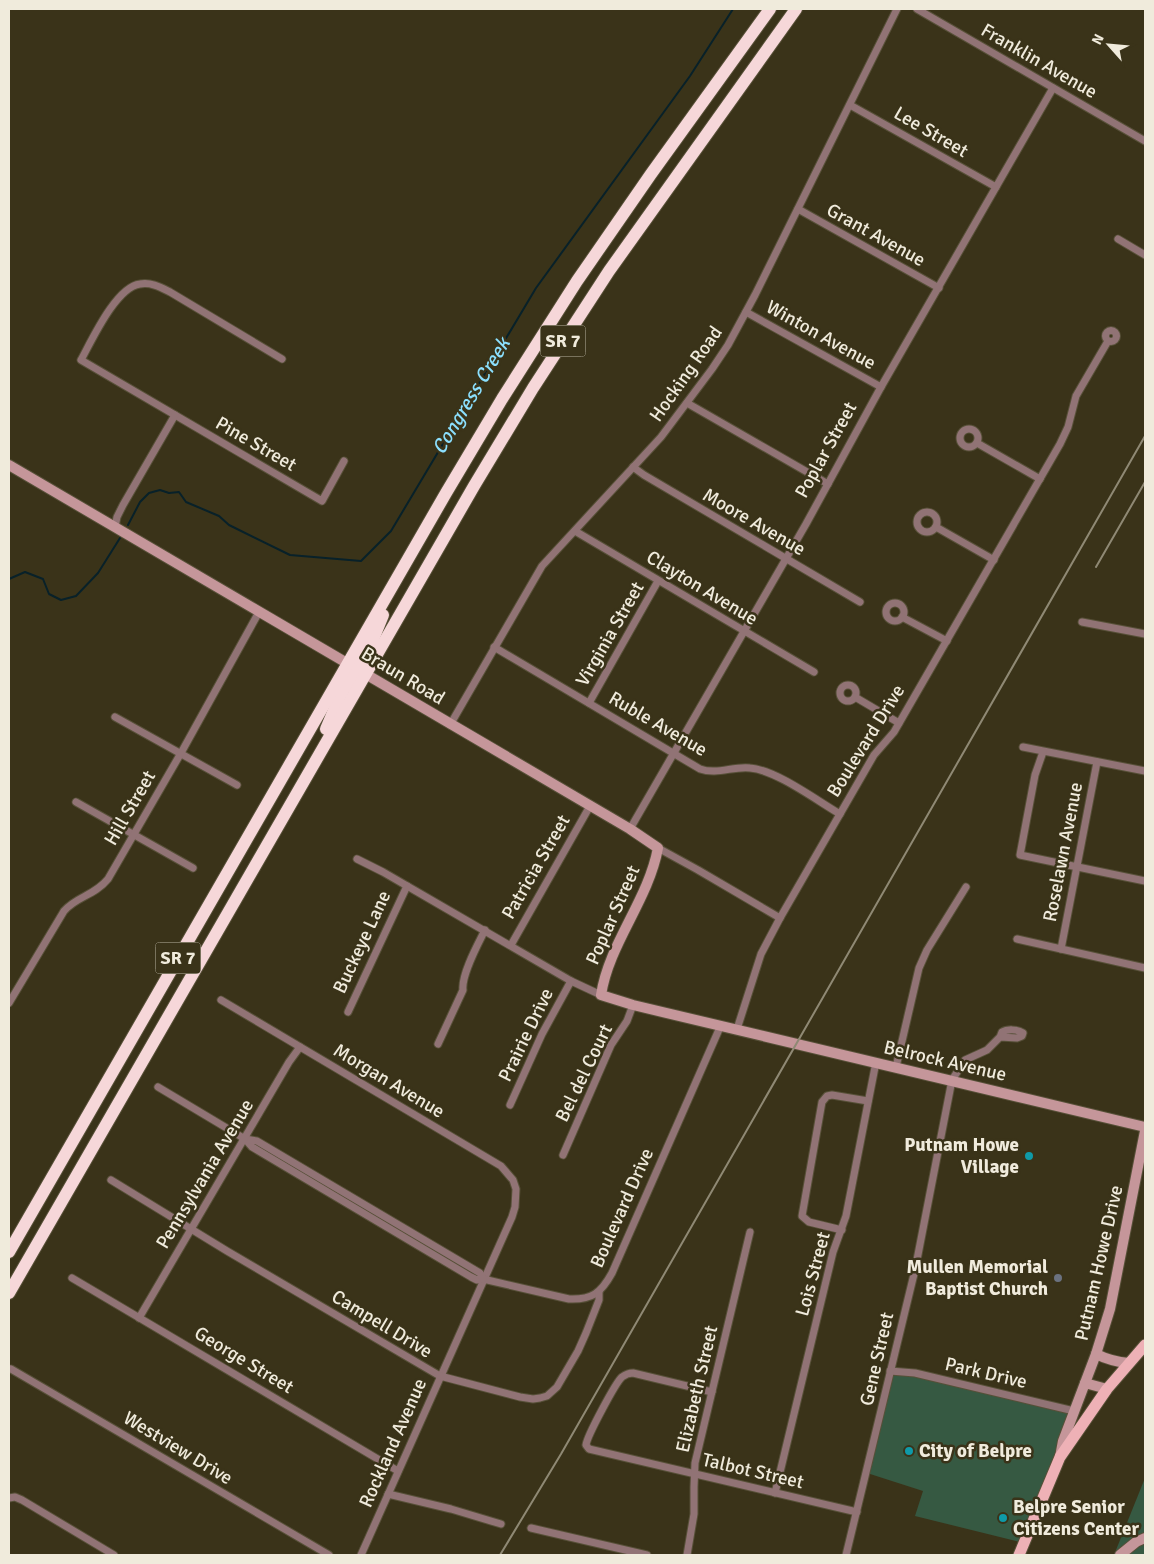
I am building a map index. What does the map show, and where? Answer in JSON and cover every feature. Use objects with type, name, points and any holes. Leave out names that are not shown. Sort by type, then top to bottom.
[{"type":"highway","name":"SR 7","points":[[9,1293],[303,783],[410,555],[502,399],[577,282],[629,206],[770,9]]},
{"type":"highway","name":"SR 7","points":[[9,1252],[357,669],[474,486],[561,343],[654,206],[796,9]]},
{"type":"main road","points":[[1019,1555],[1060,1457],[1107,1389],[1145,1344]]},
{"type":"street","name":"Hocking Road","points":[[450,725],[542,566],[661,437],[724,350],[746,312],[897,9]]},
{"type":"street","name":"Franklin Avenue","points":[[917,9],[1145,141]]},
{"type":"street","name":"Poplar Street","points":[[630,829],[1053,88]]},
{"type":"street","name":"Lee Street","points":[[850,105],[996,187]]},
{"type":"street","name":"Grant Avenue","points":[[798,209],[939,288]]},
{"type":"street","points":[[1118,239],[1145,254]]},
{"type":"street","name":"Pine Street","points":[[282,359],[158,286],[144,284],[132,286],[120,296],[81,360],[322,501],[344,462]]},
{"type":"street","name":"Winton Avenue","points":[[746,312],[881,387]]},
{"type":"street","name":"Boulevard Drive","points":[[737,1029],[762,954],[780,918],[874,755],[900,723],[994,560],[1068,428],[1076,396],[1108,341]]},
{"type":"street","points":[[688,402],[828,484]]},
{"type":"street","points":[[115,528],[116,517],[175,415]]},
{"type":"street","points":[[977,443],[1040,478]]},
{"type":"street","name":"Braun Road","points":[[9,464],[450,725],[630,829],[658,848],[780,918]]},
{"type":"street","name":"Moore Avenue","points":[[634,467],[645,476],[860,602]]},
{"type":"street","points":[[936,527],[994,560]]},
{"type":"street","name":"Clayton Avenue","points":[[575,531],[814,672]]},
{"type":"street","name":"Virginia Street","points":[[589,703],[658,581]]},
{"type":"street","name":"Hill Street","points":[[9,1002],[64,911],[70,904],[101,888],[108,879],[181,753],[259,612]]},
{"type":"street","points":[[902,617],[947,641]]},
{"type":"street","points":[[1082,622],[1145,634]]},
{"type":"street","name":"Ruble Avenue","points":[[494,647],[700,768],[712,772],[740,768],[761,769],[840,814]]},
{"type":"street","points":[[855,697],[900,723]]},
{"type":"street","points":[[115,717],[237,785]]},
{"type":"street","points":[[1023,747],[1145,771]]},
{"type":"street","points":[[1042,752],[1035,775],[1024,828],[1019,853],[1021,856],[1145,881]]},
{"type":"street","name":"Roselawn Avenue","points":[[1060,949],[1097,762]]},
{"type":"street","points":[[76,802],[193,868]]},
{"type":"street","name":"Patricia Street","points":[[511,945],[590,806]]},
{"type":"street","name":"Poplar Street","points":[[601,995],[604,977],[650,878],[658,848]]},
{"type":"street","points":[[357,859],[485,930],[571,981],[601,995],[633,1005],[721,1026]]},
{"type":"street","name":"Buckeye Lane","points":[[348,1012],[407,886]]},
{"type":"street","points":[[896,1067],[919,968],[966,887]]},
{"type":"street","points":[[438,1044],[463,990],[462,984],[485,930]]},
{"type":"street","points":[[1017,939],[1145,968]]},
{"type":"street","name":"Prairie Drive","points":[[510,1105],[542,1034],[571,981]]},
{"type":"street","name":"Morgan Avenue","points":[[221,1000],[501,1166],[513,1180],[516,1189],[515,1207]]},
{"type":"street","name":"Bel del Court","points":[[563,1155],[611,1045],[627,1022],[633,1005]]},
{"type":"street","name":"Boulevard Drive","points":[[158,1087],[245,1139],[257,1141],[360,1201],[480,1273],[483,1279],[569,1299],[586,1299],[599,1292],[612,1273],[721,1026]]},
{"type":"street","name":"Belrock Avenue","points":[[721,1026],[952,1080],[1145,1129]]},
{"type":"street","points":[[952,1080],[965,1060],[988,1050],[1000,1037]]},
{"type":"street","name":"Pennsylvania Avenue","points":[[139,1318],[289,1062],[300,1048]]},
{"type":"street","name":"Lois Street","points":[[776,1493],[833,1252],[846,1216],[876,1062]]},
{"type":"street","name":"Gene Street","points":[[846,1555],[915,1270],[952,1080]]},
{"type":"street","points":[[842,1230],[809,1222],[802,1216],[821,1109],[824,1098],[832,1095],[868,1101]]},
{"type":"street","name":"Putnam Howe Drive","points":[[1060,1457],[1063,1441],[1096,1354],[1110,1309],[1145,1129]]},
{"type":"street","name":"Campell Drive","points":[[110,1180],[191,1230],[440,1376],[533,1399],[547,1396],[557,1387],[578,1351],[599,1300],[599,1292]]},
{"type":"street","name":"Rockland Avenue","points":[[361,1555],[515,1207]]},
{"type":"street","name":"Elizabeth Street","points":[[687,1555],[694,1514],[696,1463],[750,1232]]},
{"type":"street","name":"George Street","points":[[72,1278],[398,1471]]},
{"type":"street","points":[[1096,1354],[1115,1362],[1129,1363]]},
{"type":"street","name":"Westview Drive","points":[[11,1369],[329,1555]]},
{"type":"street","name":"Park Drive","points":[[890,1370],[914,1373],[1074,1411]]},
{"type":"street","name":"Talbot Street","points":[[712,1392],[634,1372],[627,1374],[619,1381],[590,1432],[586,1445],[590,1449],[857,1512]]},
{"type":"street","points":[[1085,1383],[1107,1389]]},
{"type":"street","points":[[388,1494],[451,1509],[501,1524]]},
{"type":"street","points":[[9,1498],[15,1497],[22,1500],[114,1555]]},
{"type":"street","points":[[531,1528],[647,1555]]},
{"type":"street","points":[[1120,1555],[1136,1542],[1145,1538]]},
{"type":"green space","points":[[890,1371],[1074,1411],[1024,1543],[915,1516],[923,1491],[867,1473]]},
{"type":"green space","points":[[1145,1478],[1145,1555],[1114,1555]]},
{"type":"waterway","name":"Congress Creek","points":[[128,525],[140,502],[149,493],[160,490],[169,493],[179,492],[186,502],[219,516],[229,525],[290,555],[361,561],[391,531],[536,288],[690,76],[733,9]]},
{"type":"waterway","name":"Congress Creek","points":[[9,579],[25,572],[43,579],[49,594],[61,600],[76,596],[98,573],[120,538]]},
{"type":"railway","points":[[500,1555],[561,1454],[1145,436]]},
{"type":"railway","points":[[1096,567],[1145,482]]},
{"type":"place","name":"Putnam Howe Village","points":[[1029,1156]]},
{"type":"place","name":"Mullen Memorial Baptist Church","points":[[1058,1278]]},
{"type":"place","name":"City of Belpre","points":[[909,1451]]},
{"type":"place","name":"Belpre Senior Citizens Center","points":[[1003,1518]]}]
